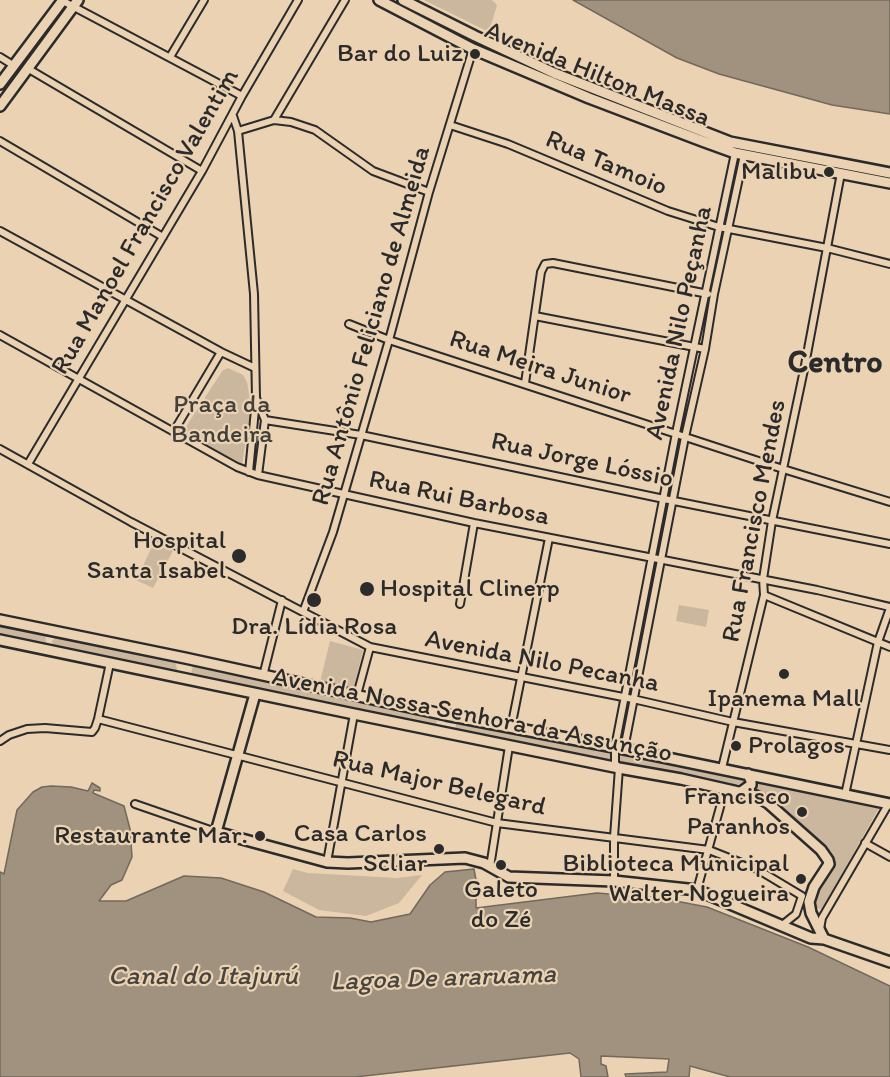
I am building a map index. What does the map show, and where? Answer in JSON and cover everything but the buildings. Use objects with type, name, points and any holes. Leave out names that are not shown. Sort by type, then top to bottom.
[{"type":"main road","points":[[0,84],[63,0]]},
{"type":"main road","name":"Avenida Hilton Massa","points":[[379,0],[473,49],[730,142],[890,173]]},
{"type":"main road","name":"Avenida Hilton Massa","points":[[403,0],[565,83],[740,154],[890,183]]},
{"type":"main road","points":[[0,105],[76,3]]},
{"type":"main road","points":[[0,620],[264,676]]},
{"type":"main road","points":[[47,649],[50,630]]},
{"type":"main road","name":"Avenida Nossa Senhora da Assunção","points":[[0,639],[255,694],[741,792],[768,803],[826,856],[829,864],[814,886],[809,902],[811,913],[821,935]]},
{"type":"main road","points":[[187,679],[192,659]]},
{"type":"main road","name":"Avenida Nossa Senhora da Assunção","points":[[264,676],[446,715],[889,803]]},
{"type":"main road","points":[[255,694],[216,832],[327,862],[348,864],[465,858],[476,860],[509,877],[614,881],[697,890],[812,938],[821,935],[890,962]]},
{"type":"main road","points":[[444,732],[447,723],[446,715]]},
{"type":"main road","points":[[681,779],[678,769],[684,762]]},
{"type":"main road","points":[[741,792],[751,785],[752,781],[748,774]]},
{"type":"street","points":[[63,0],[76,3],[242,96]]},
{"type":"street","points":[[170,57],[204,0]]},
{"type":"street","name":"Rua Manoel Francisco Valentim","points":[[28,464],[202,171],[242,96],[298,0]]},
{"type":"street","points":[[274,120],[345,0]]},
{"type":"street","name":"Rua Antônio Feliciano de Almeida","points":[[303,612],[324,561],[362,435],[429,192],[473,49]]},
{"type":"street","points":[[0,57],[13,65]]},
{"type":"street","points":[[27,68],[202,171]]},
{"type":"street","points":[[233,116],[238,131],[254,294],[256,398],[249,472]]},
{"type":"street","points":[[238,131],[274,120],[315,130],[373,171],[429,192]]},
{"type":"street","name":"Rua Tamoio","points":[[450,125],[508,144],[668,211],[728,230],[827,248],[890,264]]},
{"type":"street","points":[[0,141],[163,237]]},
{"type":"street","name":"Avenida Nilo Peçanha","points":[[620,748],[633,699],[685,437],[705,349],[719,227],[740,154]]},
{"type":"street","name":"Avenida Nilo Peçanha","points":[[620,748],[624,698],[676,434],[695,348],[728,230],[740,154]]},
{"type":"street","name":"Rua Francisco Mendes","points":[[722,768],[764,595],[763,579],[772,521],[841,173]]},
{"type":"street","points":[[0,231],[221,352],[255,368]]},
{"type":"street","points":[[525,383],[541,272],[542,267],[549,262],[710,294]]},
{"type":"street","points":[[535,316],[705,349]]},
{"type":"street","name":"Rua Meira Junior","points":[[349,324],[389,340],[890,502]]},
{"type":"street","name":"Rua Rui Barbosa","points":[[0,335],[249,472],[474,524],[661,560]]},
{"type":"street","points":[[174,431],[221,352]]},
{"type":"street","points":[[256,398],[264,420],[258,475]]},
{"type":"street","name":"Rua Jorge Lóssio","points":[[264,420],[362,435],[890,544]]},
{"type":"street","name":"Avenida Nilo Pecanha","points":[[0,449],[131,522],[370,647],[633,699],[733,722],[890,750]]},
{"type":"street","points":[[460,604],[474,524]]},
{"type":"street","points":[[511,728],[549,537]]},
{"type":"street","points":[[661,560],[763,579],[890,607],[878,642],[845,795]]},
{"type":"street","points":[[764,595],[890,647]]},
{"type":"street","points":[[264,676],[282,600]]},
{"type":"street","points":[[357,695],[370,647]]},
{"type":"street","points":[[0,741],[9,735],[27,729],[45,728],[92,732],[98,719],[110,663]]},
{"type":"street","points":[[327,862],[354,714]]},
{"type":"street","name":"Rua Major Belegard","points":[[98,719],[497,823],[709,850],[757,869],[802,896]]},
{"type":"street","points":[[490,867],[509,746]]},
{"type":"street","points":[[614,881],[614,837],[619,768],[615,763],[620,748]]},
{"type":"street","points":[[697,890],[725,789]]},
{"type":"street","points":[[821,935],[822,918],[889,803]]},
{"type":"street","points":[[135,804],[216,832]]},
{"type":"street","points":[[866,843],[890,857]]},
{"type":"street","points":[[781,926],[796,914],[802,896],[814,886]]},
{"type":"green space","points":[[424,0],[492,0],[497,5],[489,32]]},
{"type":"green space","name":"Praça da Bandeira","points":[[228,368],[243,375],[247,382],[251,407],[242,465],[186,434],[187,425],[223,370]]},
{"type":"green space","points":[[155,541],[173,551],[153,588],[136,580]]},
{"type":"green space","points":[[679,605],[709,610],[706,627],[676,621]]},
{"type":"green space","points":[[0,625],[45,634],[46,643],[43,645],[0,637]]},
{"type":"green space","points":[[56,637],[175,660],[177,669],[175,672],[54,648],[52,641]]},
{"type":"green space","points":[[330,641],[363,650],[353,690],[320,682]]},
{"type":"green space","points":[[193,664],[436,716],[437,722],[433,727],[191,675]]},
{"type":"green space","points":[[457,721],[746,776],[747,782],[729,786],[647,767],[455,729]]},
{"type":"green space","points":[[759,781],[879,808],[822,909],[817,908],[814,897],[830,867],[832,861],[830,854],[826,847],[767,797],[756,792]]},
{"type":"green space","points":[[293,869],[308,873],[397,878],[422,875],[399,903],[366,916],[319,910],[283,891]]},
{"type":"water","points":[[573,0],[890,0],[890,114],[832,105],[719,74],[677,58]]},
{"type":"water","name":"Canal do Itajurú","points":[[92,783],[100,788],[100,791],[94,790],[93,793],[124,806],[130,829],[132,857],[122,880],[111,885],[99,901],[126,901],[184,876],[221,878],[264,892],[316,917],[350,918],[371,922],[410,914],[430,885],[445,872],[474,869],[476,908],[597,893],[660,898],[707,907],[808,947],[890,986],[890,1077],[730,1077],[690,1066],[689,1077],[626,1077],[625,1074],[667,1072],[669,1059],[601,1056],[601,1064],[606,1066],[608,1077],[581,1077],[579,1059],[570,1053],[355,1077],[0,1077],[0,872],[4,874],[17,810],[33,792],[42,787],[71,787],[88,791]]},
{"type":"place","name":"Bar do Luiz","points":[[475,54]]},
{"type":"place","name":"Malibu","points":[[829,172]]},
{"type":"place","name":"Hospital Santa Isabel","points":[[239,556]]},
{"type":"place","name":"Hospital Clinerp","points":[[367,589]]},
{"type":"place","name":"Dra. Lídia Rosa","points":[[314,600]]},
{"type":"place","name":"Ipanema Mall","points":[[784,674]]},
{"type":"place","name":"Prolagos","points":[[736,746]]},
{"type":"place","name":"Francisco Paranhos","points":[[802,812]]},
{"type":"place","name":"Restaurante Mar.","points":[[260,836]]},
{"type":"place","name":"Casa Carlos Scliar","points":[[439,849]]},
{"type":"place","name":"Galeto do Zé","points":[[501,865]]},
{"type":"place","name":"Biblioteca Municipal Walter Nogueira","points":[[801,879]]},
{"type":"district","name":"Centro","points":[[835,364]]},
{"type":"water label","name":"Lagoa De araruama","points":[[443,979]]}]
